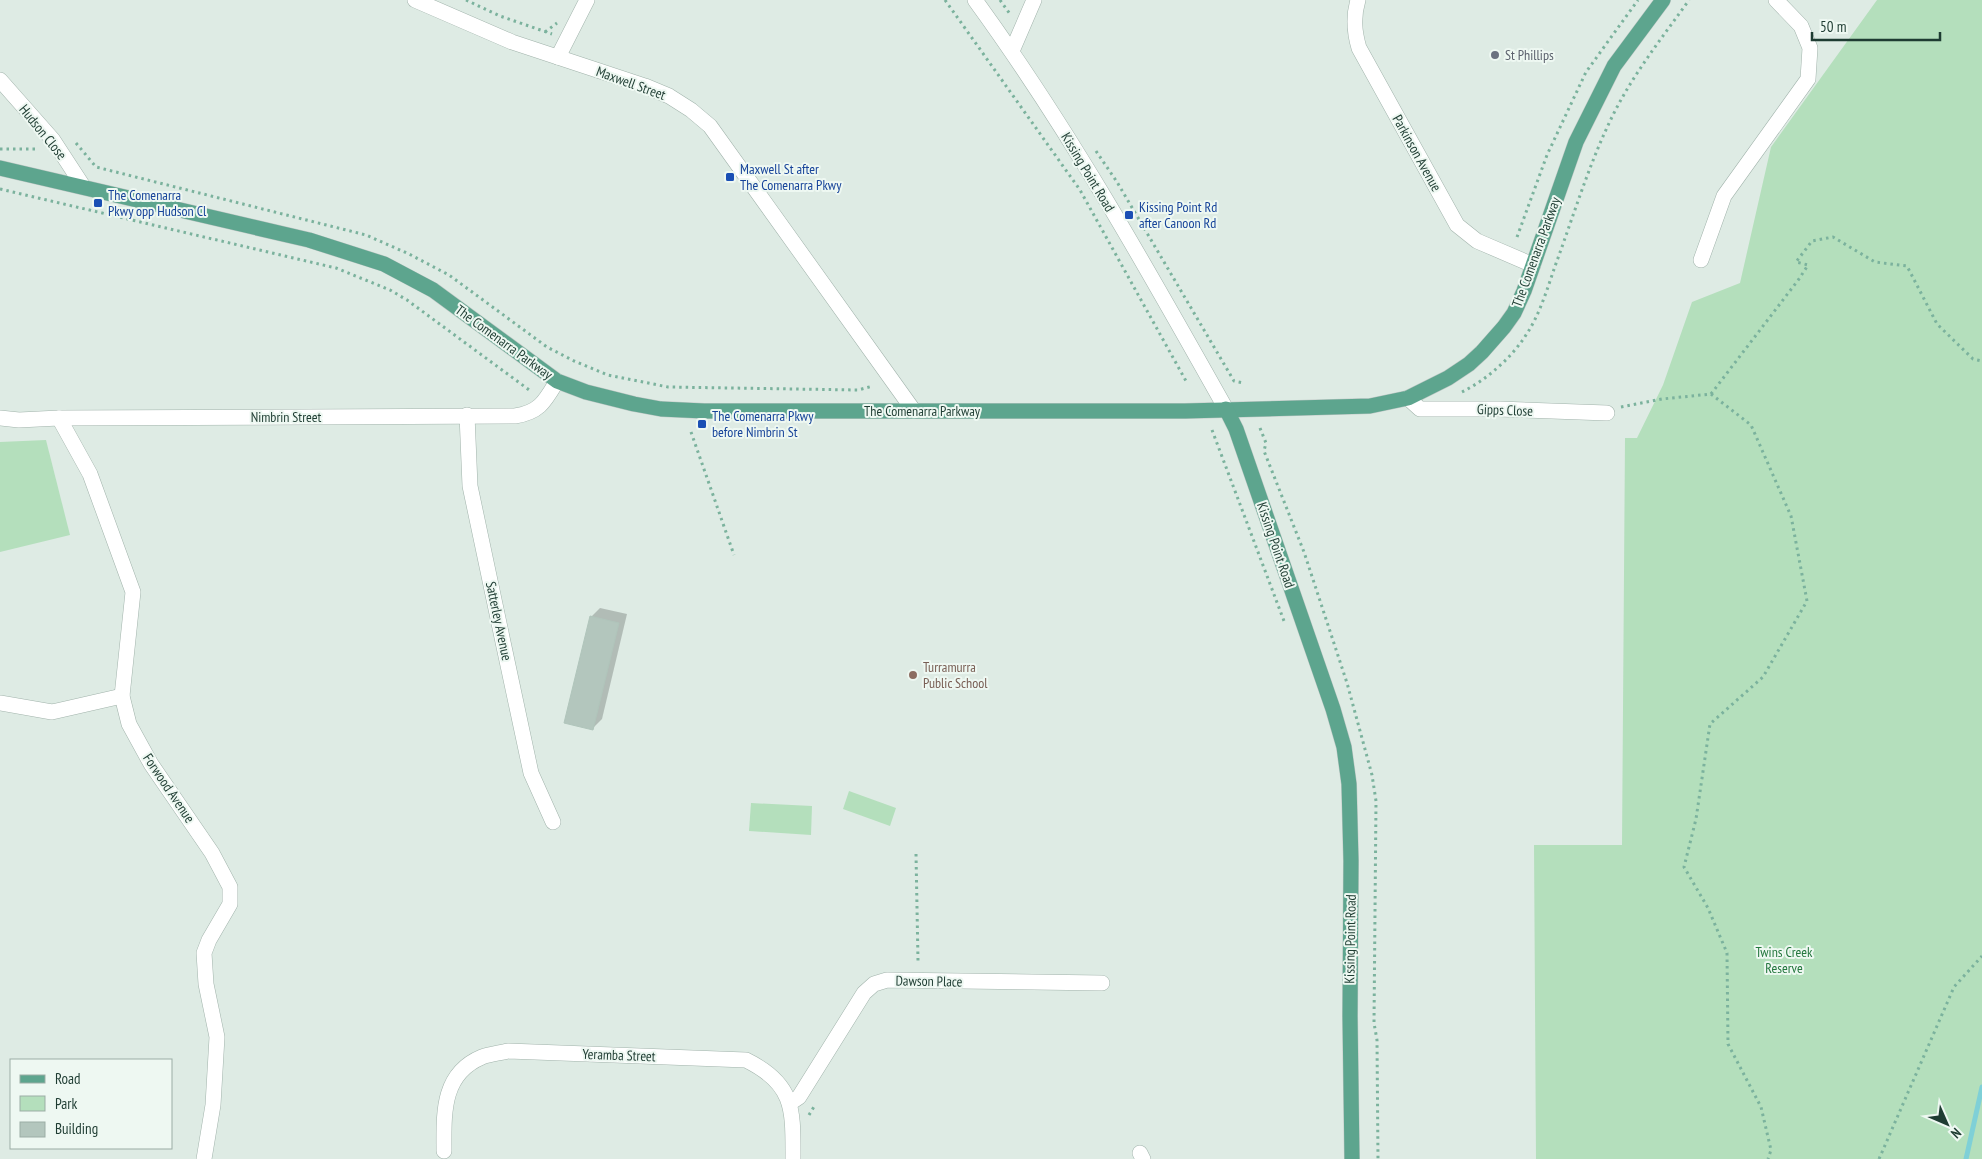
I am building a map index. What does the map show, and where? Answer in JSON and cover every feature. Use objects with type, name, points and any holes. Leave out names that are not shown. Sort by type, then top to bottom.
[{"type":"main road","name":"The Comenarra Parkway","points":[[0,168],[309,240],[384,264],[433,290],[557,381],[610,399],[661,409],[704,411],[1185,411],[1370,406],[1408,398],[1448,378],[1482,352],[1504,327],[1514,313],[1524,291],[1576,142],[1597,98],[1614,66],[1663,0]]},
{"type":"main road","name":"Kissing Point Road","points":[[1226,409],[1236,429],[1344,747],[1349,784],[1351,861],[1350,1016],[1352,1159]]},
{"type":"street","name":"Maxwell Street","points":[[415,0],[512,42],[645,86],[669,96],[691,110],[710,126],[914,411]]},
{"type":"street","points":[[558,57],[587,0]]},
{"type":"street","name":"Kissing Point Road","points":[[975,0],[1012,50],[1111,208],[1226,409]]},
{"type":"street","points":[[1012,50],[1034,0]]},
{"type":"street","name":"Parkinson Avenue","points":[[1358,0],[1354,31],[1359,48],[1457,225],[1477,241],[1533,265]]},
{"type":"street","points":[[1701,260],[1724,196],[1808,79],[1810,48],[1801,26],[1776,0]]},
{"type":"street","name":"Hudson Close","points":[[0,80],[53,140],[83,186]]},
{"type":"street","name":"Nimbrin Street","points":[[0,418],[19,420],[58,418],[528,414],[544,402],[557,381]]},
{"type":"street","name":"Gipps Close","points":[[1408,398],[1420,410],[1499,409],[1606,414]]},
{"type":"street","name":"Satterley Avenue","points":[[467,416],[470,486],[531,773],[553,822]]},
{"type":"street","name":"Forwood Avenue","points":[[58,418],[90,474],[133,592],[122,696],[129,724],[151,764],[212,853],[230,887],[230,904],[204,954],[206,984],[218,1037],[213,1105],[204,1159]]},
{"type":"street","points":[[0,703],[52,712],[122,696]]},
{"type":"street","name":"Dawson Place","points":[[790,1103],[799,1097],[864,993],[874,984],[887,980],[1102,983]]},
{"type":"street","name":"Yeramba Street","points":[[444,1151],[444,1109],[449,1088],[464,1070],[481,1057],[508,1050],[746,1060],[762,1068],[777,1082],[790,1103],[793,1120],[793,1159]]},
{"type":"path","points":[[466,0],[500,16],[556,35]]},
{"type":"path","points":[[945,0],[1080,190],[1186,381]]},
{"type":"path","points":[[1000,0],[1010,14]]},
{"type":"path","points":[[1517,237],[1547,155],[1586,72],[1638,0]]},
{"type":"path","points":[[1440,409],[1448,400],[1478,384],[1507,358],[1524,338],[1539,311],[1587,176],[1612,116],[1642,64],[1690,0]]},
{"type":"path","points":[[73,140],[96,167],[366,235],[409,254],[449,275],[548,346],[574,361],[608,375],[668,387],[858,390],[873,386]]},
{"type":"path","points":[[0,149],[36,149]]},
{"type":"path","points":[[0,189],[336,268],[390,290],[407,300],[533,393]]},
{"type":"path","points":[[1711,394],[1799,279],[1808,265],[1796,262],[1812,241],[1833,237],[1875,262],[1907,266],[1936,324],[1973,359],[1982,361]]},
{"type":"path","points":[[1606,414],[1620,407],[1662,399],[1711,394],[1750,425],[1791,516],[1807,601],[1763,677],[1710,724],[1696,819],[1684,868],[1708,908],[1727,953],[1728,1044],[1761,1107],[1772,1150],[1768,1159]]},
{"type":"path","points":[[1212,430],[1286,626]]},
{"type":"path","points":[[691,432],[734,555]]},
{"type":"path","points":[[916,854],[918,961]]},
{"type":"path","points":[[1879,1159],[1954,987],[1982,956]]},
{"type":"path","points":[[809,1115],[818,1099]]},
{"type":"green space","name":"Twins Creek Reserve","points":[[1877,0],[1982,0],[1982,1159],[1536,1159],[1534,845],[1622,845],[1625,438],[1637,438],[1663,385],[1692,302],[1740,283],[1771,147]]},
{"type":"green space","points":[[46,440],[70,535],[0,552],[0,442]]},
{"type":"green space","points":[[849,791],[896,808],[890,826],[843,809]]},
{"type":"green space","points":[[751,803],[812,806],[811,835],[749,831]]},
{"type":"building","points":[[590,616],[619,623],[593,730],[564,723]]},
{"type":"waterway","points":[[1966,1159],[1982,1087]]},
{"type":"place","name":"St Phillips","points":[[1495,55]]},
{"type":"place","name":"Maxwell St after The Comenarra Pkwy","points":[[730,177]]},
{"type":"place","name":"The Comenarra Pkwy opp Hudson Cl","points":[[98,203]]},
{"type":"place","name":"Kissing Point Rd after Canoon Rd","points":[[1129,215]]},
{"type":"place","name":"The Comenarra Pkwy before Nimbrin St","points":[[702,424]]},
{"type":"place","name":"Turramurra Public School","points":[[913,675]]}]
